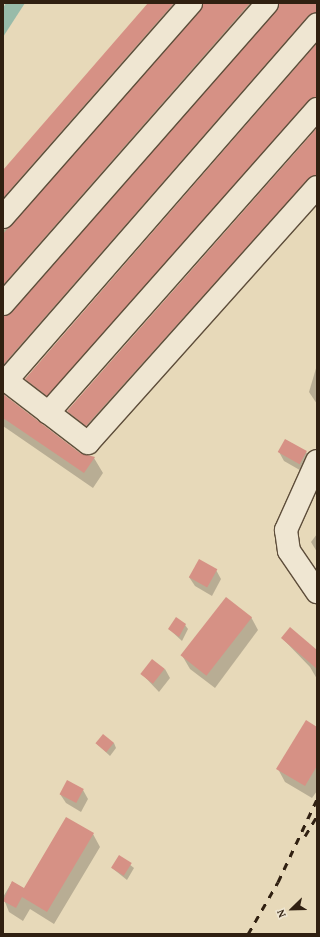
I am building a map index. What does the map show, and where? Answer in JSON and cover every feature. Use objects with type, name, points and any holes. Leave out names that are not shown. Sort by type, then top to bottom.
[{"type":"lane","points":[[3,217],[191,3]]},
{"type":"lane","points":[[3,304],[267,3]]},
{"type":"lane","points":[[317,24],[5,379],[88,443],[317,187]]},
{"type":"lane","points":[[48,413],[317,109]]},
{"type":"lane","points":[[317,460],[286,530],[289,551],[317,592]]},
{"type":"shaded area","points":[[6,3],[25,3],[3,37],[3,8]]},
{"type":"building","points":[[148,3],[174,3],[3,198],[3,170]]},
{"type":"building","points":[[203,3],[250,3],[3,285],[3,234],[200,11]]},
{"type":"building","points":[[279,3],[317,3],[317,12],[308,16],[3,365],[3,316],[12,312],[276,11]]},
{"type":"building","points":[[317,43],[317,97],[308,101],[47,396],[25,379]]},
{"type":"building","points":[[317,128],[317,175],[308,179],[86,426],[67,411]]},
{"type":"building","points":[[3,394],[80,453],[95,457],[84,473],[3,418]]},
{"type":"building","points":[[285,439],[307,451],[300,464],[278,452]]},
{"type":"building","points":[[199,559],[217,569],[207,588],[189,577]]},
{"type":"building","points":[[226,597],[252,617],[206,676],[180,655]]},
{"type":"building","points":[[176,617],[186,624],[179,637],[168,629]]},
{"type":"building","points":[[290,627],[317,650],[317,669],[281,638]]},
{"type":"building","points":[[152,659],[165,669],[153,684],[140,674]]},
{"type":"building","points":[[306,720],[317,727],[317,766],[305,786],[276,769]]},
{"type":"building","points":[[103,734],[114,743],[106,752],[95,743]]},
{"type":"building","points":[[67,780],[84,789],[76,803],[59,794]]},
{"type":"building","points":[[66,817],[94,833],[47,912],[22,897],[16,908],[3,901],[12,881],[24,888]]},
{"type":"building","points":[[119,855],[132,863],[124,876],[111,868]]},
{"type":"railway","points":[[248,934],[278,882],[317,799]]},
{"type":"railway","points":[[305,836],[317,816]]}]
